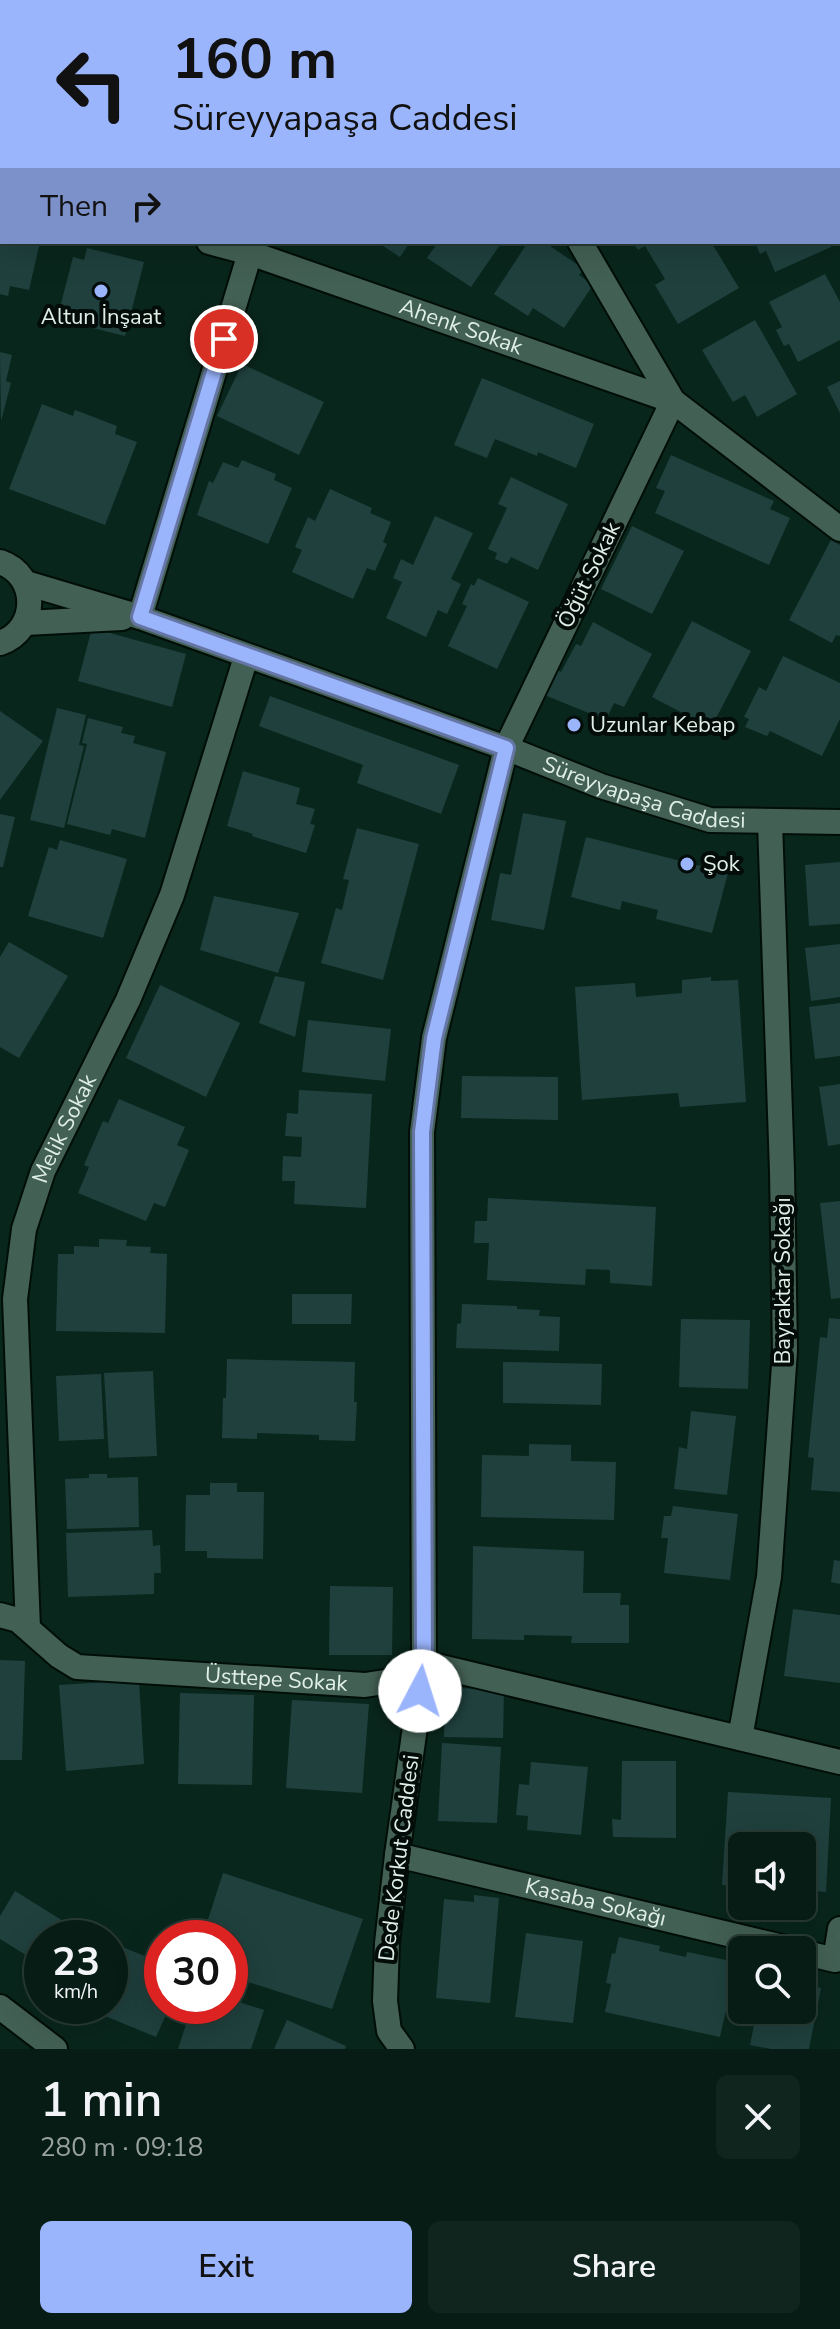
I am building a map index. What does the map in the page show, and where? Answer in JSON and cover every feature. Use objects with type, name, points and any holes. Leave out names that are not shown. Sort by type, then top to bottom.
[{"type":"street","name":"Ahenk Sokak","points":[[224,244],[253,248],[673,401]]},
{"type":"street","points":[[581,244],[673,401],[840,529]]},
{"type":"street","points":[[25,623],[140,617],[253,248]]},
{"type":"street","name":"Öğüt Sokak","points":[[424,1663],[422,1132],[434,1038],[506,748],[673,401]]},
{"type":"street","points":[[0,562],[17,571],[26,583],[30,596],[30,610],[25,623],[1,644]]},
{"type":"street","name":"Süreyyapaşa Caddesi","points":[[26,583],[140,617],[506,748],[601,786],[710,820],[770,822],[838,818]]},
{"type":"street","name":"Melik Sokak","points":[[28,1628],[15,1299],[24,1229],[43,1171],[128,1000],[172,895],[246,657]]},
{"type":"street","name":"Bayraktar Sokağı","points":[[740,1738],[769,1577],[785,1351],[770,822]]},
{"type":"street","name":"Üsttepe Sokak","points":[[0,1615],[18,1620],[59,1656],[77,1667],[365,1685],[391,1681],[424,1663]]},
{"type":"street","points":[[424,1663],[840,1762]]},
{"type":"street","name":"Dede Korkut Caddesi","points":[[394,2045],[385,2001],[387,1943],[424,1663]]},
{"type":"street","name":"Kasaba Sokağı","points":[[397,1855],[736,1936]]},
{"type":"street","points":[[816,1955],[835,1960],[840,1929]]},
{"type":"street","points":[[0,2007],[55,2049]]},
{"type":"building","points":[[0,244],[40,244],[29,290],[10,286],[8,296],[0,294]]},
{"type":"building","points":[[380,244],[409,244],[400,257]]},
{"type":"building","points":[[437,244],[501,244],[471,287],[427,258]]},
{"type":"building","points":[[527,244],[547,244],[584,269],[579,275],[593,285],[564,328],[533,308],[528,316],[494,294]]},
{"type":"building","points":[[634,244],[712,244],[739,288],[678,324],[655,285],[665,279],[645,246],[638,250]]},
{"type":"building","points":[[756,244],[830,244],[831,247],[775,272],[766,251],[760,254]]},
{"type":"building","points":[[87,248],[144,262],[125,336],[57,319],[73,257],[84,260]]},
{"type":"building","points":[[825,274],[840,302],[840,340],[798,362],[789,344],[784,346],[776,330],[782,327],[769,302]]},
{"type":"building","points":[[755,320],[797,394],[757,417],[745,395],[733,402],[702,350]]},
{"type":"building","points":[[0,352],[12,355],[6,381],[11,383],[1,421]]},
{"type":"building","points":[[242,364],[324,402],[299,455],[217,416]]},
{"type":"building","points":[[482,378],[594,424],[576,468],[495,439],[487,458],[454,445]]},
{"type":"building","points":[[840,381],[840,413],[827,387]]},
{"type":"building","points":[[42,404],[73,416],[75,410],[117,426],[115,434],[137,442],[105,525],[9,489]]},
{"type":"building","points":[[671,455],[774,501],[770,509],[790,518],[769,565],[655,513],[665,491],[656,488]]},
{"type":"building","points":[[242,460],[276,474],[274,480],[292,488],[268,544],[197,515],[209,481],[213,483],[223,462],[238,468]]},
{"type":"building","points":[[511,477],[568,504],[538,570],[511,557],[507,564],[495,559],[497,553],[488,549],[507,508],[498,504]]},
{"type":"building","points":[[330,489],[372,508],[370,513],[391,522],[383,542],[387,544],[375,571],[367,568],[353,599],[292,572],[302,550],[295,547],[308,517],[315,521]]},
{"type":"building","points":[[435,516],[473,533],[451,579],[461,584],[447,614],[438,610],[426,637],[386,618],[402,582],[393,578],[401,559],[413,565]]},
{"type":"building","points":[[632,526],[684,551],[652,614],[601,589]]},
{"type":"building","points":[[831,540],[840,545],[840,636],[836,635],[832,643],[789,620]]},
{"type":"building","points":[[478,578],[529,602],[497,669],[448,646],[467,606],[462,604],[471,584],[474,586]]},
{"type":"building","points":[[692,621],[751,651],[711,728],[652,697]]},
{"type":"building","points":[[593,622],[652,654],[624,707],[614,703],[606,720],[537,692],[552,667],[561,672],[576,644],[581,646]]},
{"type":"building","points":[[92,628],[186,654],[172,707],[78,681]]},
{"type":"building","points":[[783,656],[840,683],[840,719],[822,756],[770,731],[767,736],[745,727],[749,719],[744,717],[759,687],[766,691]]},
{"type":"building","points":[[270,696],[459,765],[441,814],[357,783],[363,765],[259,726]]},
{"type":"building","points":[[57,708],[86,715],[79,745],[84,746],[64,828],[30,820]]},
{"type":"building","points":[[0,711],[43,741],[0,800]]},
{"type":"building","points":[[88,718],[123,727],[121,733],[135,736],[133,743],[166,752],[145,838],[112,829],[110,835],[67,824],[87,744],[82,743]]},
{"type":"building","points":[[243,771],[300,788],[296,804],[315,809],[310,824],[315,825],[306,853],[227,826]]},
{"type":"building","points":[[523,813],[566,821],[544,930],[491,920],[500,873],[511,875]]},
{"type":"building","points":[[0,814],[15,817],[3,867],[0,867]]},
{"type":"building","points":[[357,828],[419,844],[383,980],[321,963],[336,908],[342,910],[349,880],[343,879]]},
{"type":"building","points":[[586,837],[728,873],[712,933],[656,919],[658,910],[622,901],[620,910],[571,897]]},
{"type":"building","points":[[60,840],[127,859],[103,938],[28,916],[49,847],[57,850]]},
{"type":"building","points":[[840,862],[840,924],[809,926],[805,865]]},
{"type":"building","points":[[214,896],[299,913],[278,973],[200,950]]},
{"type":"building","points":[[9,942],[68,976],[19,1058],[0,1047],[0,957]]},
{"type":"building","points":[[840,944],[840,997],[811,1001],[805,948]]},
{"type":"building","points":[[275,976],[305,982],[295,1037],[259,1023]]},
{"type":"building","points":[[711,977],[711,981],[738,980],[746,1102],[680,1107],[678,1093],[582,1100],[575,987],[635,983],[636,997],[682,993],[682,980]]},
{"type":"building","points":[[160,985],[240,1023],[206,1097],[126,1058]]},
{"type":"building","points":[[840,1003],[840,1056],[815,1059],[809,1007]]},
{"type":"building","points":[[308,1020],[391,1029],[385,1081],[302,1072]]},
{"type":"building","points":[[462,1076],[558,1077],[558,1120],[461,1118]]},
{"type":"building","points":[[840,1084],[840,1144],[828,1146],[819,1087]]},
{"type":"building","points":[[299,1090],[372,1094],[366,1208],[294,1204],[295,1181],[282,1181],[283,1156],[301,1157],[302,1137],[285,1136],[287,1113],[298,1114]]},
{"type":"building","points":[[119,1099],[185,1127],[177,1145],[189,1150],[165,1207],[154,1203],[146,1221],[78,1193],[89,1167],[84,1165],[103,1121],[108,1123]]},
{"type":"building","points":[[488,1198],[656,1207],[652,1286],[610,1283],[610,1270],[586,1269],[585,1285],[487,1280],[489,1243],[474,1243],[475,1221],[487,1221]]},
{"type":"building","points":[[840,1201],[840,1298],[831,1299],[820,1203]]},
{"type":"building","points":[[99,1239],[127,1240],[126,1246],[151,1247],[150,1253],[167,1254],[165,1333],[56,1331],[58,1254],[74,1254],[74,1246],[99,1247]]},
{"type":"building","points":[[292,1294],[352,1294],[351,1324],[292,1324]]},
{"type":"building","points":[[462,1304],[517,1306],[517,1309],[540,1310],[539,1316],[560,1317],[559,1351],[456,1348]]},
{"type":"building","points":[[829,1318],[840,1319],[840,1492],[811,1490],[814,1458],[808,1457],[820,1337],[827,1338]]},
{"type":"building","points":[[681,1319],[750,1320],[748,1389],[679,1387]]},
{"type":"building","points":[[227,1359],[355,1362],[355,1441],[319,1440],[319,1435],[257,1433],[257,1439],[222,1438]]},
{"type":"building","points":[[503,1362],[602,1364],[601,1405],[503,1403]]},
{"type":"building","points":[[153,1371],[157,1456],[109,1458],[104,1373]]},
{"type":"building","points":[[101,1374],[104,1439],[59,1441],[56,1376]]},
{"type":"building","points":[[691,1411],[736,1416],[727,1495],[674,1489],[679,1447],[687,1449]]},
{"type":"building","points":[[529,1444],[571,1445],[571,1461],[616,1462],[614,1520],[481,1517],[482,1455],[529,1456]]},
{"type":"building","points":[[89,1474],[107,1474],[107,1478],[138,1477],[139,1527],[67,1529],[65,1479],[89,1478]]},
{"type":"building","points":[[210,1483],[237,1483],[237,1492],[264,1492],[263,1559],[207,1558],[207,1551],[185,1551],[186,1495],[210,1495]]},
{"type":"building","points":[[673,1506],[738,1514],[730,1580],[664,1573],[668,1538],[661,1538],[664,1516],[671,1516]]},
{"type":"building","points":[[152,1530],[153,1546],[160,1545],[161,1573],[154,1573],[154,1594],[68,1597],[66,1533]]},
{"type":"building","points":[[473,1546],[584,1551],[583,1593],[621,1593],[620,1605],[629,1605],[629,1643],[571,1643],[572,1636],[524,1635],[524,1640],[472,1639]]},
{"type":"building","points":[[834,1560],[840,1561],[840,1584],[831,1582]]},
{"type":"building","points":[[330,1586],[393,1587],[392,1655],[329,1655]]},
{"type":"building","points":[[793,1609],[840,1615],[840,1683],[784,1676]]},
{"type":"building","points":[[0,1660],[25,1661],[22,1760],[0,1760]]},
{"type":"building","points":[[139,1680],[144,1764],[66,1771],[59,1685]]},
{"type":"building","points":[[445,1688],[504,1689],[503,1738],[444,1737]]},
{"type":"building","points":[[180,1693],[254,1695],[252,1785],[178,1784]]},
{"type":"building","points":[[292,1700],[369,1704],[362,1793],[286,1788]]},
{"type":"building","points":[[442,1743],[501,1747],[497,1823],[438,1821]]},
{"type":"building","points":[[622,1761],[676,1761],[676,1838],[613,1837],[612,1819],[621,1820]]},
{"type":"building","points":[[531,1762],[588,1767],[581,1835],[527,1830],[528,1816],[516,1815],[519,1784],[529,1785]]},
{"type":"building","points":[[728,1792],[831,1798],[826,1892],[816,1891],[816,1832],[728,1832],[728,1885],[722,1885]]},
{"type":"building","points":[[223,1873],[363,1919],[332,2009],[248,1982],[248,1920],[208,1920]]},
{"type":"building","points":[[15,1891],[61,1920],[24,1920],[24,1954],[0,1939],[0,1916]]},
{"type":"building","points":[[474,1895],[499,1898],[490,2003],[436,1998],[444,1899],[474,1902]]},
{"type":"building","points":[[526,1933],[583,1941],[573,2023],[515,2017]]},
{"type":"building","points":[[619,1937],[660,1946],[659,1951],[686,1957],[687,1952],[728,1960],[728,2010],[720,2037],[605,2012],[611,1984],[606,1983],[612,1953],[615,1954]]},
{"type":"building","points":[[128,1949],[144,1956],[144,2024],[162,2024],[156,2037],[125,2024],[128,2024]]},
{"type":"building","points":[[816,1987],[821,1988],[816,2013]]},
{"type":"building","points":[[248,2005],[264,2010],[251,2049],[178,2049],[186,2024],[248,2024]]},
{"type":"building","points":[[287,2020],[346,2046],[345,2049],[274,2049]]},
{"type":"building","points":[[754,2024],[814,2024],[809,2049],[771,2049],[750,2045]]},
{"type":"place","name":"Altun İnşaat","points":[[101,291]]},
{"type":"place","name":"Uzunlar Kebap","points":[[574,725]]},
{"type":"place","name":"Şok","points":[[687,864]]},
{"type":"route","points":[[224,339],[140,617],[506,748],[434,1038],[422,1132],[424,1663],[420,1691]]}]
